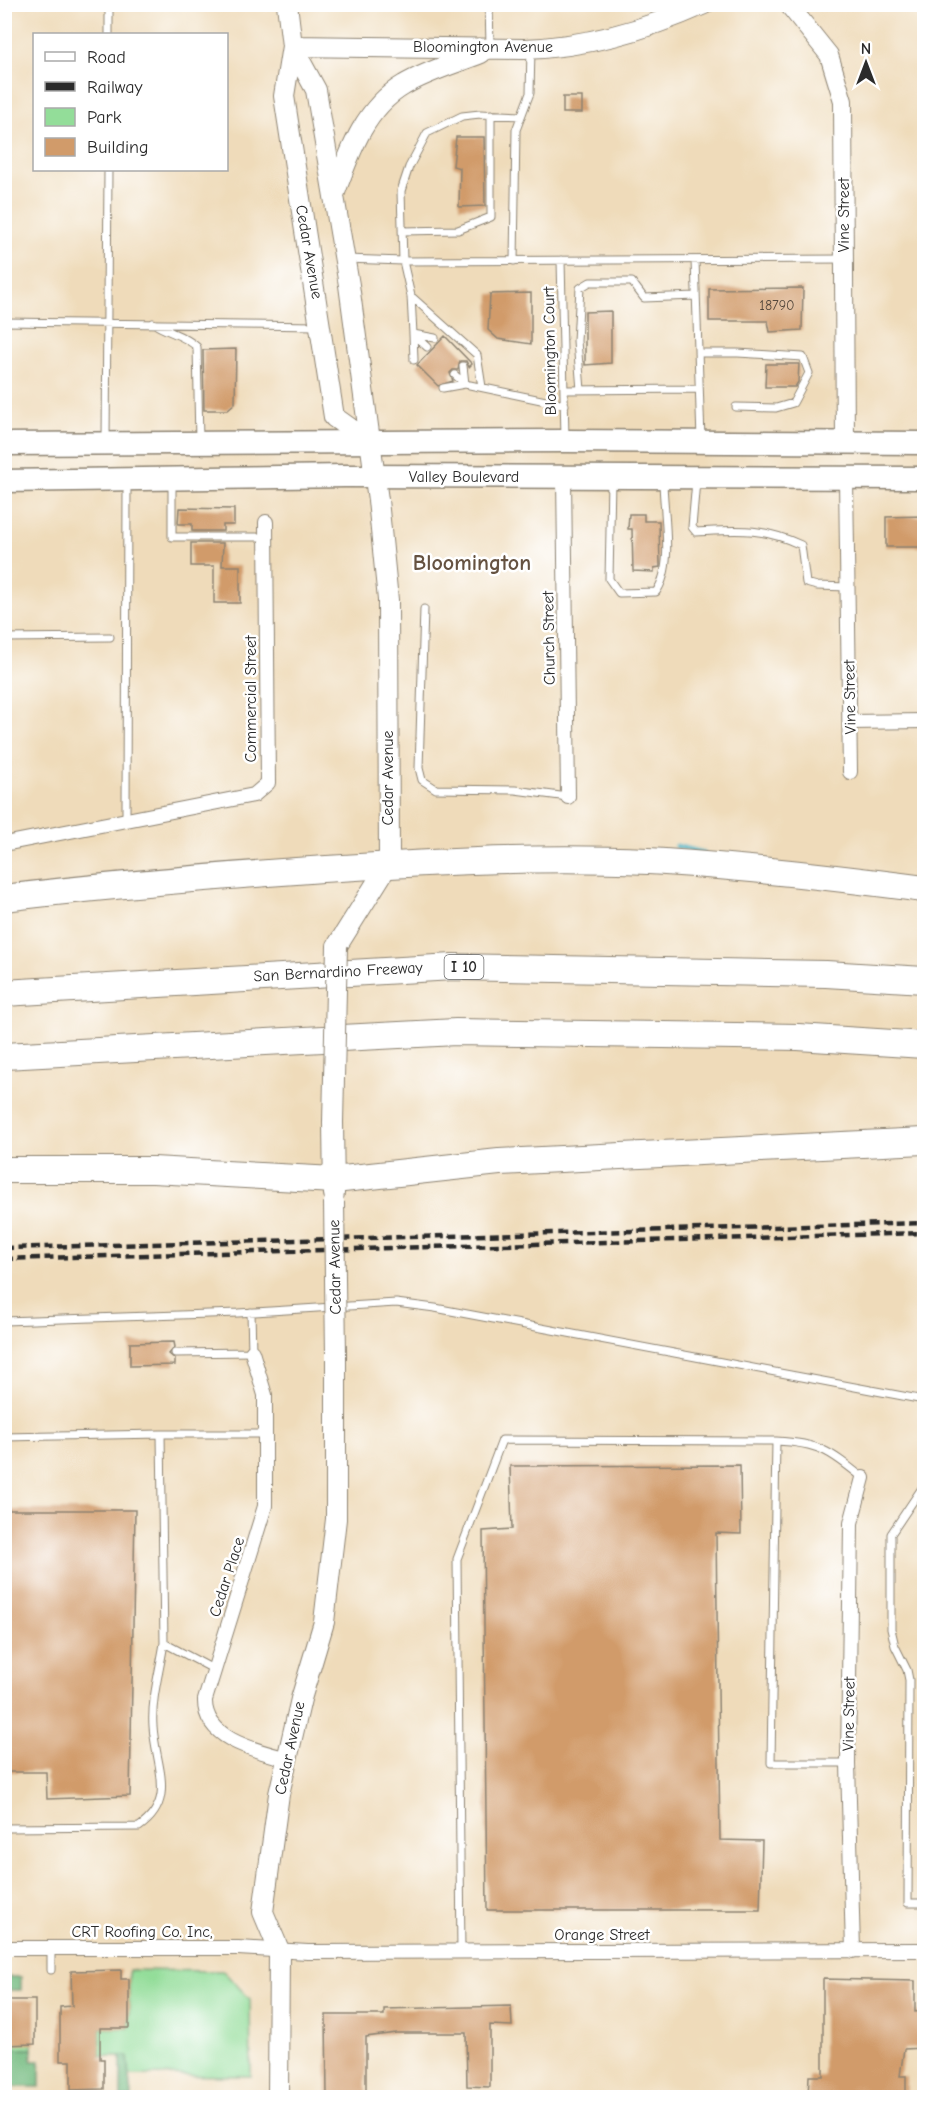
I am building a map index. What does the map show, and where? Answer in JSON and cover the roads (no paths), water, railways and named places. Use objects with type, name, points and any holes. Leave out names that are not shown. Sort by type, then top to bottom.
[{"type":"highway","points":[[4,898],[108,885],[389,863],[506,860],[646,861],[774,869],[924,889]]},
{"type":"highway","name":"San Bernardino Freeway","points":[[4,993],[453,967],[826,974],[924,980]]},
{"type":"highway","points":[[4,1056],[456,1032],[798,1036],[924,1044]]},
{"type":"highway","points":[[4,1170],[153,1170],[334,1191],[499,1162],[924,1141]]},
{"type":"main road","name":"Cedar Avenue","points":[[287,4],[292,46],[284,96],[334,417],[369,442]]},
{"type":"main road","name":"Bloomington Avenue","points":[[292,46],[531,49],[596,41],[640,29],[705,4]]},
{"type":"main road","name":"Cedar Avenue","points":[[278,2097],[279,1950],[263,1912],[279,1794],[301,1699],[324,1622],[336,1519],[333,1122],[337,946],[389,863],[388,600],[374,477],[345,259],[316,90],[292,46]]},
{"type":"main road","points":[[333,198],[351,147],[369,118],[387,100],[404,85],[490,49]]},
{"type":"main road","points":[[4,444],[566,441],[924,443]]},
{"type":"main road","name":"Valley Boulevard","points":[[4,481],[374,477],[924,478]]},
{"type":"street","name":"Vine Street","points":[[788,4],[829,55],[840,87],[843,126],[845,443]]},
{"type":"street","name":"Church Street","points":[[564,478],[568,797]]},
{"type":"street","name":"Vine Street","points":[[846,478],[850,772]]},
{"type":"street","name":"Commercial Street","points":[[4,844],[254,795],[268,783],[266,522]]},
{"type":"street","points":[[850,722],[924,721]]},
{"type":"street","name":"Cedar Place","points":[[252,1352],[265,1395],[265,1506],[205,1700],[208,1720],[246,1748],[288,1759]]},
{"type":"street","name":"Vine Street","points":[[853,1951],[848,1762],[851,1523],[863,1478]]},
{"type":"street","name":"CRT Roofing Co. Inc,","points":[[4,1948],[279,1950]]},
{"type":"street","name":"Orange Street","points":[[279,1950],[461,1952],[924,1950]]},
{"type":"lane","points":[[108,33],[109,4]]},
{"type":"lane","points":[[489,4],[490,49]]},
{"type":"lane","points":[[514,261],[516,130],[530,93],[531,49]]},
{"type":"lane","points":[[414,360],[411,296],[403,261],[402,231],[401,191],[409,167],[427,133],[462,116],[491,114],[520,116]]},
{"type":"lane","points":[[402,231],[458,230],[491,217],[491,114]]},
{"type":"lane","points":[[106,444],[108,171]]},
{"type":"lane","points":[[345,259],[514,261],[844,259]]},
{"type":"lane","name":"Bloomington Court","points":[[561,260],[566,441]]},
{"type":"lane","points":[[695,260],[701,442]]},
{"type":"lane","points":[[581,390],[577,341],[580,288],[590,282],[632,282],[644,297],[696,296]]},
{"type":"lane","points":[[411,296],[477,355],[482,387]]},
{"type":"lane","points":[[4,322],[321,326]]},
{"type":"lane","points":[[153,323],[164,331],[183,335],[197,347],[199,443]]},
{"type":"lane","points":[[413,334],[435,338]]},
{"type":"lane","points":[[413,334],[427,347]]},
{"type":"lane","points":[[698,353],[803,357],[809,373],[793,402],[776,408],[736,407]]},
{"type":"lane","points":[[463,366],[465,384]]},
{"type":"lane","points":[[455,375],[465,384]]},
{"type":"lane","points":[[443,388],[465,384],[565,405]]},
{"type":"lane","points":[[564,390],[699,389]]},
{"type":"lane","points":[[126,820],[127,478]]},
{"type":"lane","points":[[172,478],[172,537],[267,537]]},
{"type":"lane","points":[[611,478],[609,579],[619,593],[656,592],[663,582],[666,547],[663,478]]},
{"type":"lane","points":[[696,478],[692,526],[696,532],[756,530],[786,538],[801,545],[806,583],[818,586],[848,587]]},
{"type":"lane","points":[[423,609],[419,768],[422,780],[436,789],[515,790],[568,797]]},
{"type":"lane","points":[[4,638],[110,637]]},
{"type":"lane","points":[[4,1321],[250,1312],[396,1303],[435,1308],[924,1400]]},
{"type":"lane","points":[[175,1353],[252,1352],[250,1312]]},
{"type":"lane","points":[[4,1828],[139,1827],[153,1817],[160,1803],[160,1763],[153,1726],[164,1643],[161,1434]]},
{"type":"lane","points":[[4,1437],[266,1434]]},
{"type":"lane","points":[[461,1952],[457,1559],[502,1440],[808,1443],[835,1454],[863,1478]]},
{"type":"lane","points":[[776,1441],[771,1763],[848,1762]]},
{"type":"lane","points":[[924,1485],[891,1534],[891,1629],[895,1646],[907,1670],[909,1680],[908,1903],[924,1903]]},
{"type":"lane","points":[[164,1643],[215,1670]]},
{"type":"lane","points":[[51,1948],[51,1970]]},
{"type":"waterway","points":[[676,846],[703,853]]},
{"type":"railway","points":[[4,1248],[924,1223]]},
{"type":"railway","points":[[4,1259],[924,1233]]},
{"type":"district","name":"Bloomington","points":[[472,563]]}]
